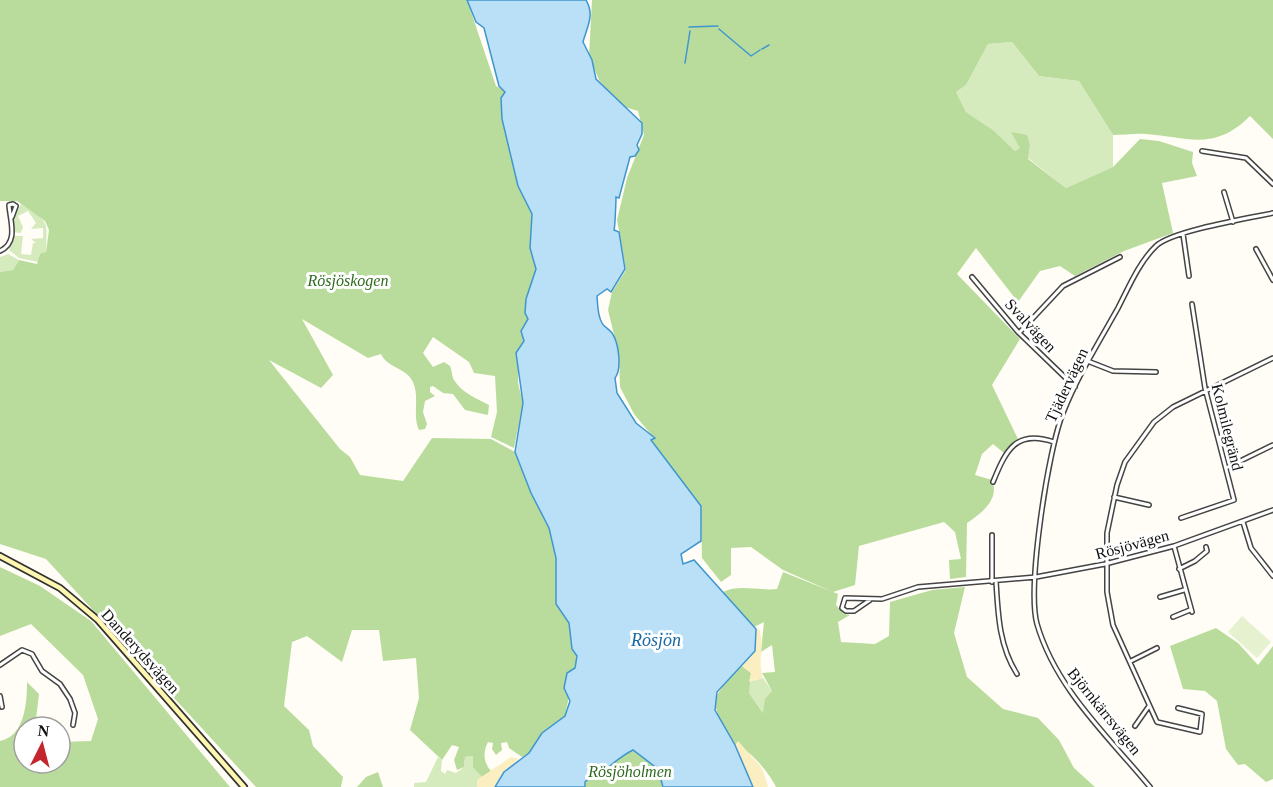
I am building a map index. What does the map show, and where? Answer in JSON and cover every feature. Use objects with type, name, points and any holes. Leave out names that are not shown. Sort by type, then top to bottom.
[{"type":"main road","name":"Danderydsvägen","points":[[0,556],[60,588],[98,620],[244,787]]},
{"type":"street","points":[[1202,151],[1246,158],[1261,169],[1273,184]]},
{"type":"street","points":[[1224,192],[1233,222]]},
{"type":"street","name":"Tjädervägen","points":[[1036,577],[1054,442],[1062,414],[1133,280],[1156,246],[1183,234],[1273,213]]},
{"type":"street","points":[[0,251],[7,248],[12,239],[12,217]]},
{"type":"street","points":[[1183,234],[1189,276]]},
{"type":"street","points":[[1256,249],[1273,280]]},
{"type":"street","points":[[1019,333],[1063,286],[1120,257]]},
{"type":"street","name":"Svalvägen","points":[[972,278],[1019,333],[1075,387]]},
{"type":"street","name":"Kolmilegränd","points":[[1181,518],[1234,500],[1207,392],[1192,304]]},
{"type":"street","points":[[1178,708],[1202,714],[1200,732],[1157,722],[1113,625],[1105,564],[1114,497],[1125,462],[1154,422],[1173,407],[1273,358]]},
{"type":"street","points":[[1090,362],[1113,370],[1156,372]]},
{"type":"street","points":[[993,482],[1011,446],[1026,438],[1039,437],[1054,442]]},
{"type":"street","points":[[1226,468],[1273,445]]},
{"type":"street","points":[[1114,497],[1149,505]]},
{"type":"street","name":"Rösjövägen","points":[[870,600],[854,611],[846,611],[842,608],[845,598],[882,599],[918,587],[1036,577],[1105,564],[1174,546],[1273,510]]},
{"type":"street","points":[[1243,522],[1251,548],[1273,576]]},
{"type":"street","points":[[992,535],[999,624],[1006,656],[1017,674]]},
{"type":"street","points":[[1173,617],[1191,611],[1174,546]]},
{"type":"street","points":[[1179,569],[1195,561],[1207,551],[1206,547]]},
{"type":"street","name":"Björnkärrsvägen","points":[[1036,577],[1036,621],[1060,677],[1150,787]]},
{"type":"street","points":[[1160,597],[1185,590]]},
{"type":"street","points":[[1131,661],[1157,648]]},
{"type":"street","points":[[0,665],[18,652],[27,650],[32,654],[42,671],[60,684],[70,699],[75,713],[73,725]]},
{"type":"street","points":[[0,696],[2,707]]},
{"type":"street","points":[[1135,726],[1149,706]]},
{"type":"green space","name":"Rösjöskogen","points":[[0,0],[467,0],[496,86],[506,91],[501,102],[518,186],[532,214],[530,249],[536,269],[526,299],[528,319],[521,331],[524,341],[518,355],[518,383],[523,403],[514,448],[491,437],[497,412],[495,376],[474,373],[469,362],[433,337],[423,353],[433,367],[444,362],[450,366],[457,385],[489,405],[488,415],[465,410],[453,394],[443,393],[433,386],[430,387],[430,392],[435,396],[425,401],[423,412],[427,424],[425,429],[419,430],[416,418],[415,388],[406,373],[388,363],[381,354],[368,358],[302,319],[333,375],[321,388],[269,360],[340,449],[350,457],[360,475],[403,481],[432,438],[491,439],[515,452],[531,493],[549,528],[556,558],[556,604],[569,623],[572,649],[577,656],[565,716],[542,733],[529,753],[522,757],[509,748],[507,742],[501,743],[502,750],[496,755],[492,749],[493,743],[488,742],[485,757],[486,764],[491,771],[482,777],[473,767],[473,756],[465,757],[464,767],[457,770],[454,760],[459,747],[452,745],[442,760],[410,730],[419,698],[416,658],[383,661],[379,630],[352,630],[342,662],[307,636],[292,642],[284,706],[309,730],[313,746],[343,777],[341,787],[256,787],[46,559],[0,544],[0,272],[13,270],[19,260],[37,264],[40,254],[46,252],[49,230],[45,221],[17,201],[0,201]]},
{"type":"green space","points":[[592,0],[1273,0],[1273,139],[1250,116],[1224,134],[1200,140],[1142,134],[1113,135],[1079,81],[1039,76],[1012,42],[988,44],[966,85],[956,92],[966,112],[993,130],[1015,151],[1020,148],[1011,132],[1027,135],[1030,145],[1028,159],[1066,188],[1113,167],[1140,139],[1159,141],[1193,152],[1192,163],[1197,176],[1162,183],[1173,233],[1124,251],[1075,276],[1060,266],[1040,271],[1018,302],[976,248],[957,274],[1020,339],[992,385],[1018,439],[1004,453],[993,444],[982,454],[975,475],[992,480],[994,493],[984,510],[967,523],[966,577],[950,579],[949,560],[961,559],[955,532],[944,522],[859,546],[855,585],[833,592],[783,570],[751,547],[731,548],[731,575],[721,582],[702,558],[701,506],[651,440],[654,438],[634,414],[620,387],[619,355],[608,310],[612,292],[626,270],[617,220],[627,178],[644,135],[638,111],[625,107],[616,100],[599,80],[589,56]]},
{"type":"green space","points":[[1012,42],[1039,76],[1079,81],[1113,135],[1113,167],[1066,188],[1028,158],[1030,145],[1015,151],[993,130],[966,112],[956,92],[966,85],[988,44]]},
{"type":"green space","points":[[21,204],[45,223],[46,252],[40,255],[38,262],[19,258],[9,250],[14,236],[23,236],[21,254],[31,255],[33,243],[36,243],[31,239],[43,238],[43,228],[31,229],[36,223],[28,211],[18,216],[23,227],[21,233],[13,232],[13,217]]},
{"type":"green space","points":[[8,254],[19,260],[13,270],[0,272],[0,257]]},
{"type":"green space","points":[[0,567],[40,586],[91,621],[230,787],[0,787],[0,741],[12,735],[12,775],[72,775],[72,742],[91,741],[98,719],[83,675],[31,624],[0,636]]},
{"type":"green space","points":[[783,572],[838,594],[836,605],[844,614],[850,615],[838,622],[841,642],[875,644],[889,636],[890,602],[932,590],[965,587],[954,633],[967,677],[1003,709],[1038,718],[1059,740],[1074,768],[1095,787],[776,787],[758,762],[741,747],[735,745],[720,720],[716,703],[717,695],[722,687],[742,666],[751,673],[749,693],[763,713],[765,699],[772,691],[762,673],[775,672],[772,645],[761,652],[764,622],[754,627],[723,592],[742,588],[777,589]]},
{"type":"green space","points":[[1242,616],[1271,642],[1257,658],[1228,632]]},
{"type":"green space","points":[[1216,628],[1238,643],[1258,665],[1273,646],[1273,779],[1266,782],[1245,764],[1238,765],[1226,749],[1217,701],[1205,691],[1183,689],[1170,646]]},
{"type":"green space","points":[[763,678],[772,691],[764,714],[749,693],[749,682]]},
{"type":"green space","points":[[27,682],[39,694],[36,715],[23,715]]},
{"type":"green space","name":"Rösjöholmen","points":[[633,750],[658,769],[663,787],[585,787],[585,783],[590,778]]},
{"type":"green space","points":[[474,756],[476,770],[482,777],[477,780],[477,787],[414,787],[414,783],[426,782],[438,757],[442,760],[441,771],[445,774],[447,770],[456,773],[464,767],[465,757]]},
{"type":"green space","points":[[378,772],[383,787],[357,787],[366,777]]},
{"type":"sand","points":[[756,629],[759,629],[761,635],[763,678],[749,682],[751,673],[742,666],[755,651]]},
{"type":"sand","points":[[738,741],[762,768],[768,787],[753,787],[735,745]]},
{"type":"sand","points":[[511,757],[519,759],[504,772],[495,787],[477,787],[477,780]]},
{"type":"water","name":"Rösjön","points":[[467,0],[586,0],[590,16],[583,42],[592,60],[596,79],[642,123],[642,134],[637,145],[639,150],[635,156],[630,157],[619,198],[616,197],[614,230],[619,232],[625,269],[611,292],[607,289],[597,296],[598,313],[600,320],[614,337],[618,349],[619,362],[615,378],[617,393],[636,423],[655,438],[651,440],[701,506],[701,541],[681,554],[683,564],[694,560],[756,629],[755,651],[717,692],[715,710],[735,745],[753,787],[663,787],[658,769],[633,750],[588,779],[585,787],[495,787],[504,772],[529,753],[542,733],[565,716],[570,701],[564,688],[567,673],[575,668],[577,656],[572,649],[569,623],[556,604],[556,558],[549,528],[531,493],[515,452],[523,403],[516,353],[524,341],[521,331],[528,319],[525,313],[526,299],[536,269],[530,248],[532,214],[518,186],[502,119],[501,98],[505,92],[499,86],[484,28],[476,22]]},
{"type":"waterway","points":[[689,27],[718,26]]},
{"type":"waterway","points":[[719,29],[751,56],[760,50]]},
{"type":"waterway","points":[[685,63],[690,31]]},
{"type":"waterway","points":[[762,49],[769,45]]}]
